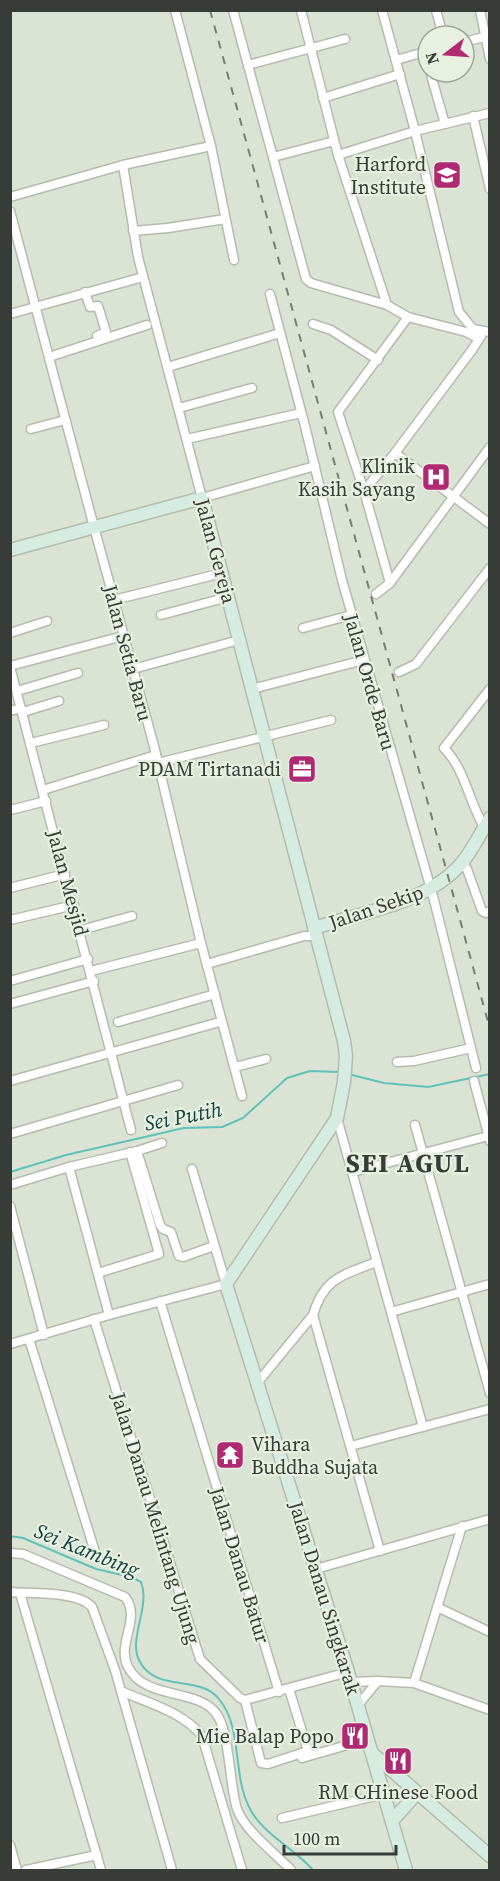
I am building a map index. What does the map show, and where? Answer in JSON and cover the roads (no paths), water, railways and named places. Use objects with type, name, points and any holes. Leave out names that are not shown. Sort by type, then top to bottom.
[{"type":"street","points":[[175,10],[211,146],[234,260]]},
{"type":"street","points":[[233,10],[305,276],[311,283],[387,304],[408,317],[466,332],[484,334]]},
{"type":"street","points":[[301,10],[333,141],[387,304]]},
{"type":"street","points":[[382,10],[415,131],[459,312],[471,328],[484,334]]},
{"type":"street","points":[[480,10],[489,59]]},
{"type":"street","points":[[248,65],[345,39]]},
{"type":"street","points":[[396,60],[416,54]]},
{"type":"street","points":[[323,98],[400,74]]},
{"type":"street","points":[[434,84],[445,124]]},
{"type":"street","points":[[338,155],[415,131],[489,113]]},
{"type":"street","points":[[473,116],[489,189]]},
{"type":"street","points":[[273,157],[333,141]]},
{"type":"street","points":[[10,197],[123,165],[211,146]]},
{"type":"street","name":"Jalan Gereja","points":[[123,165],[143,277],[264,735],[312,933]]},
{"type":"street","name":"Jalan Setia Baru","points":[[10,211],[157,759],[201,943],[242,1096]]},
{"type":"street","points":[[133,231],[178,227],[225,219]]},
{"type":"street","points":[[10,314],[143,277]]},
{"type":"street","points":[[85,292],[90,307],[98,306],[106,332],[96,336],[96,341]]},
{"type":"street","name":"Jalan Orde Baru","points":[[270,294],[351,615],[432,892],[476,1068]]},
{"type":"street","points":[[390,582],[338,412],[408,317]]},
{"type":"street","points":[[313,324],[331,330],[378,360]]},
{"type":"street","points":[[50,357],[147,325]]},
{"type":"street","points":[[168,367],[280,333]]},
{"type":"street","points":[[364,491],[396,453],[484,334]]},
{"type":"street","points":[[179,408],[252,388]]},
{"type":"street","points":[[187,439],[301,413]]},
{"type":"street","points":[[32,429],[65,420]]},
{"type":"street","points":[[376,594],[390,582],[489,447]]},
{"type":"street","points":[[396,453],[489,524]]},
{"type":"street","points":[[10,550],[315,466]]},
{"type":"street","points":[[399,672],[416,664],[489,568]]},
{"type":"street","points":[[114,600],[222,573]]},
{"type":"street","points":[[160,615],[228,597]]},
{"type":"street","points":[[303,628],[351,615]]},
{"type":"street","points":[[10,633],[47,621]]},
{"type":"street","points":[[10,667],[123,636]]},
{"type":"street","points":[[133,669],[239,640]]},
{"type":"street","points":[[252,689],[364,660]]},
{"type":"street","name":"Jalan Mesjid","points":[[10,667],[81,930],[131,1130]]},
{"type":"street","points":[[17,691],[78,673]]},
{"type":"street","points":[[488,826],[476,814],[456,762],[444,748],[489,689]]},
{"type":"street","points":[[10,711],[59,701]]},
{"type":"street","points":[[43,789],[157,759],[331,720]]},
{"type":"street","points":[[31,743],[104,725]]},
{"type":"street","points":[[10,810],[46,801]]},
{"type":"street","name":"Jalan Sekip","points":[[207,964],[418,903],[464,866],[488,826]]},
{"type":"street","points":[[464,866],[482,911],[486,913],[489,911]]},
{"type":"street","points":[[10,888],[65,874]]},
{"type":"street","points":[[10,920],[74,905]]},
{"type":"street","points":[[81,930],[132,916]]},
{"type":"street","points":[[10,1344],[226,1284],[337,1118],[346,1066],[344,1041],[312,933]]},
{"type":"street","points":[[91,971],[201,943]]},
{"type":"street","points":[[10,981],[88,959]]},
{"type":"street","points":[[10,1004],[94,981]]},
{"type":"street","points":[[118,1022],[215,994]]},
{"type":"street","points":[[10,1081],[216,1023]]},
{"type":"street","points":[[397,1062],[414,1061],[471,1048]]},
{"type":"street","points":[[235,1067],[266,1059]]},
{"type":"street","points":[[353,1172],[489,1138],[474,1081]]},
{"type":"street","points":[[10,1134],[177,1085]]},
{"type":"street","points":[[337,1118],[423,1427]]},
{"type":"street","points":[[415,1125],[489,1393]]},
{"type":"street","points":[[10,1185],[162,1143]]},
{"type":"street","points":[[133,1151],[160,1225],[171,1232],[179,1256],[183,1257],[213,1246]]},
{"type":"street","points":[[98,1273],[159,1254],[133,1151]]},
{"type":"street","points":[[69,1167],[109,1315]]},
{"type":"street","points":[[192,1169],[226,1284]]},
{"type":"street","points":[[10,1206],[44,1335]]},
{"type":"street","points":[[258,1382],[313,1315],[319,1298],[335,1278],[376,1262]]},
{"type":"street","name":"Jalan Danau Singkarak","points":[[226,1284],[350,1677],[406,1870]]},
{"type":"street","points":[[391,1312],[489,1284]]},
{"type":"street","name":"Jalan Danau Batur","points":[[160,1301],[279,1692]]},
{"type":"street","points":[[313,1315],[380,1551]]},
{"type":"street","name":"Jalan Danau Melintang Ujung","points":[[94,1319],[195,1645],[204,1664],[245,1700]]},
{"type":"street","points":[[29,1339],[95,1552]]},
{"type":"street","points":[[351,1446],[489,1408]]},
{"type":"street","points":[[316,1569],[489,1519]]},
{"type":"street","points":[[414,1683],[462,1527]]},
{"type":"street","points":[[10,1553],[22,1554],[125,1597],[130,1602],[132,1610],[124,1654],[132,1673],[144,1683],[176,1696],[200,1701],[215,1712],[225,1733],[230,1778],[240,1815],[246,1825],[291,1870]]},
{"type":"street","points":[[101,1870],[15,1593],[87,1601],[97,1617],[121,1691],[172,1870]]},
{"type":"street","points":[[437,1607],[489,1632]]},
{"type":"street","points":[[289,1689],[308,1751],[267,1764],[261,1763],[245,1700],[289,1689],[350,1677],[414,1683],[489,1710]]},
{"type":"street","points":[[358,1705],[378,1681]]},
{"type":"street","points":[[121,1691],[175,1714],[190,1723],[202,1736],[242,1870]]},
{"type":"street","points":[[261,1769],[368,1739]]},
{"type":"street","points":[[372,1753],[489,1856]]},
{"type":"street","points":[[392,1821],[417,1793]]},
{"type":"street","points":[[282,1818],[384,1794]]},
{"type":"street","points":[[10,1845],[18,1870]]},
{"type":"street","points":[[26,1870],[97,1855]]},
{"type":"waterway","name":"Sei Putih","points":[[10,1172],[66,1155],[184,1128],[222,1127],[243,1118],[287,1078],[310,1071],[340,1072]]},
{"type":"waterway","name":"Sei Putih","points":[[348,1074],[384,1083],[428,1087],[490,1074]]},
{"type":"waterway","name":"Sei Kambing","points":[[10,1536],[23,1538],[96,1569],[131,1577],[141,1582],[143,1602],[136,1644],[140,1662],[147,1671],[157,1677],[201,1687],[219,1699],[235,1737],[241,1780],[249,1807],[270,1833],[313,1870]]},
{"type":"railway","points":[[210,10],[490,1029]]},
{"type":"place","name":"Harford Institute","points":[[447,175]]},
{"type":"place","name":"Klinik Kasih Sayang","points":[[436,477]]},
{"type":"place","name":"PDAM Tirtanadi","points":[[302,769]]},
{"type":"place","name":"Vihara Buddha Sujata","points":[[230,1455]]},
{"type":"place","name":"Mie Balap Popo","points":[[355,1736]]},
{"type":"place","name":"RM CHinese Food","points":[[398,1761]]},
{"type":"district","name":"SEI AGUL","points":[[408,1163]]}]
